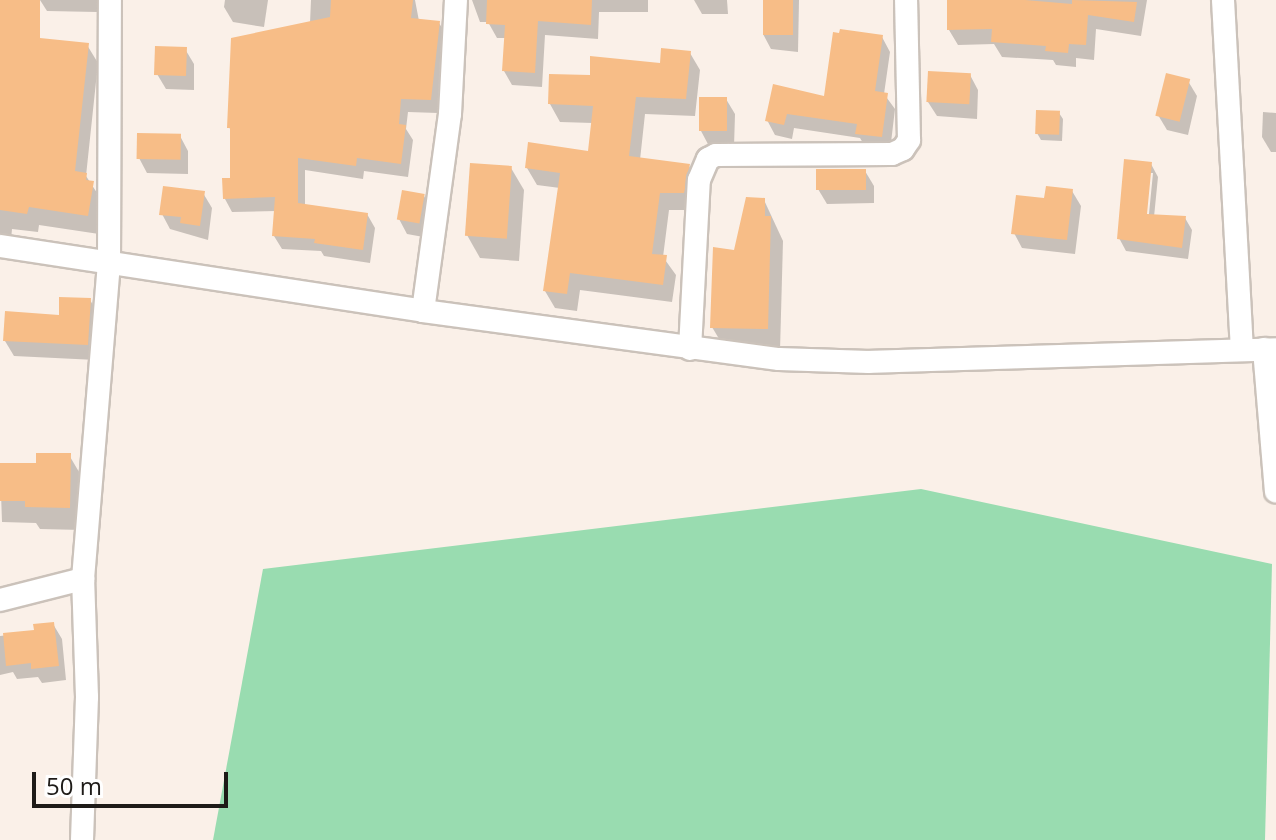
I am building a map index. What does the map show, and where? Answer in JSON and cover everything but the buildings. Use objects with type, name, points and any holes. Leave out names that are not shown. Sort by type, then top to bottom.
[{"type":"street","points":[[82,840],[87,697],[83,579],[109,263],[110,0]]},
{"type":"street","points":[[423,311],[450,114],[456,0]]},
{"type":"street","points":[[690,349],[699,180],[708,159],[716,155],[892,154],[903,149],[909,140],[906,0]]},
{"type":"street","points":[[1223,0],[1276,491]]},
{"type":"street","points":[[0,246],[423,311],[779,359],[869,362],[1261,349]]},
{"type":"street","points":[[0,600],[83,579]]},
{"type":"green space","points":[[921,489],[1272,564],[1265,840],[213,840],[263,569]]}]
